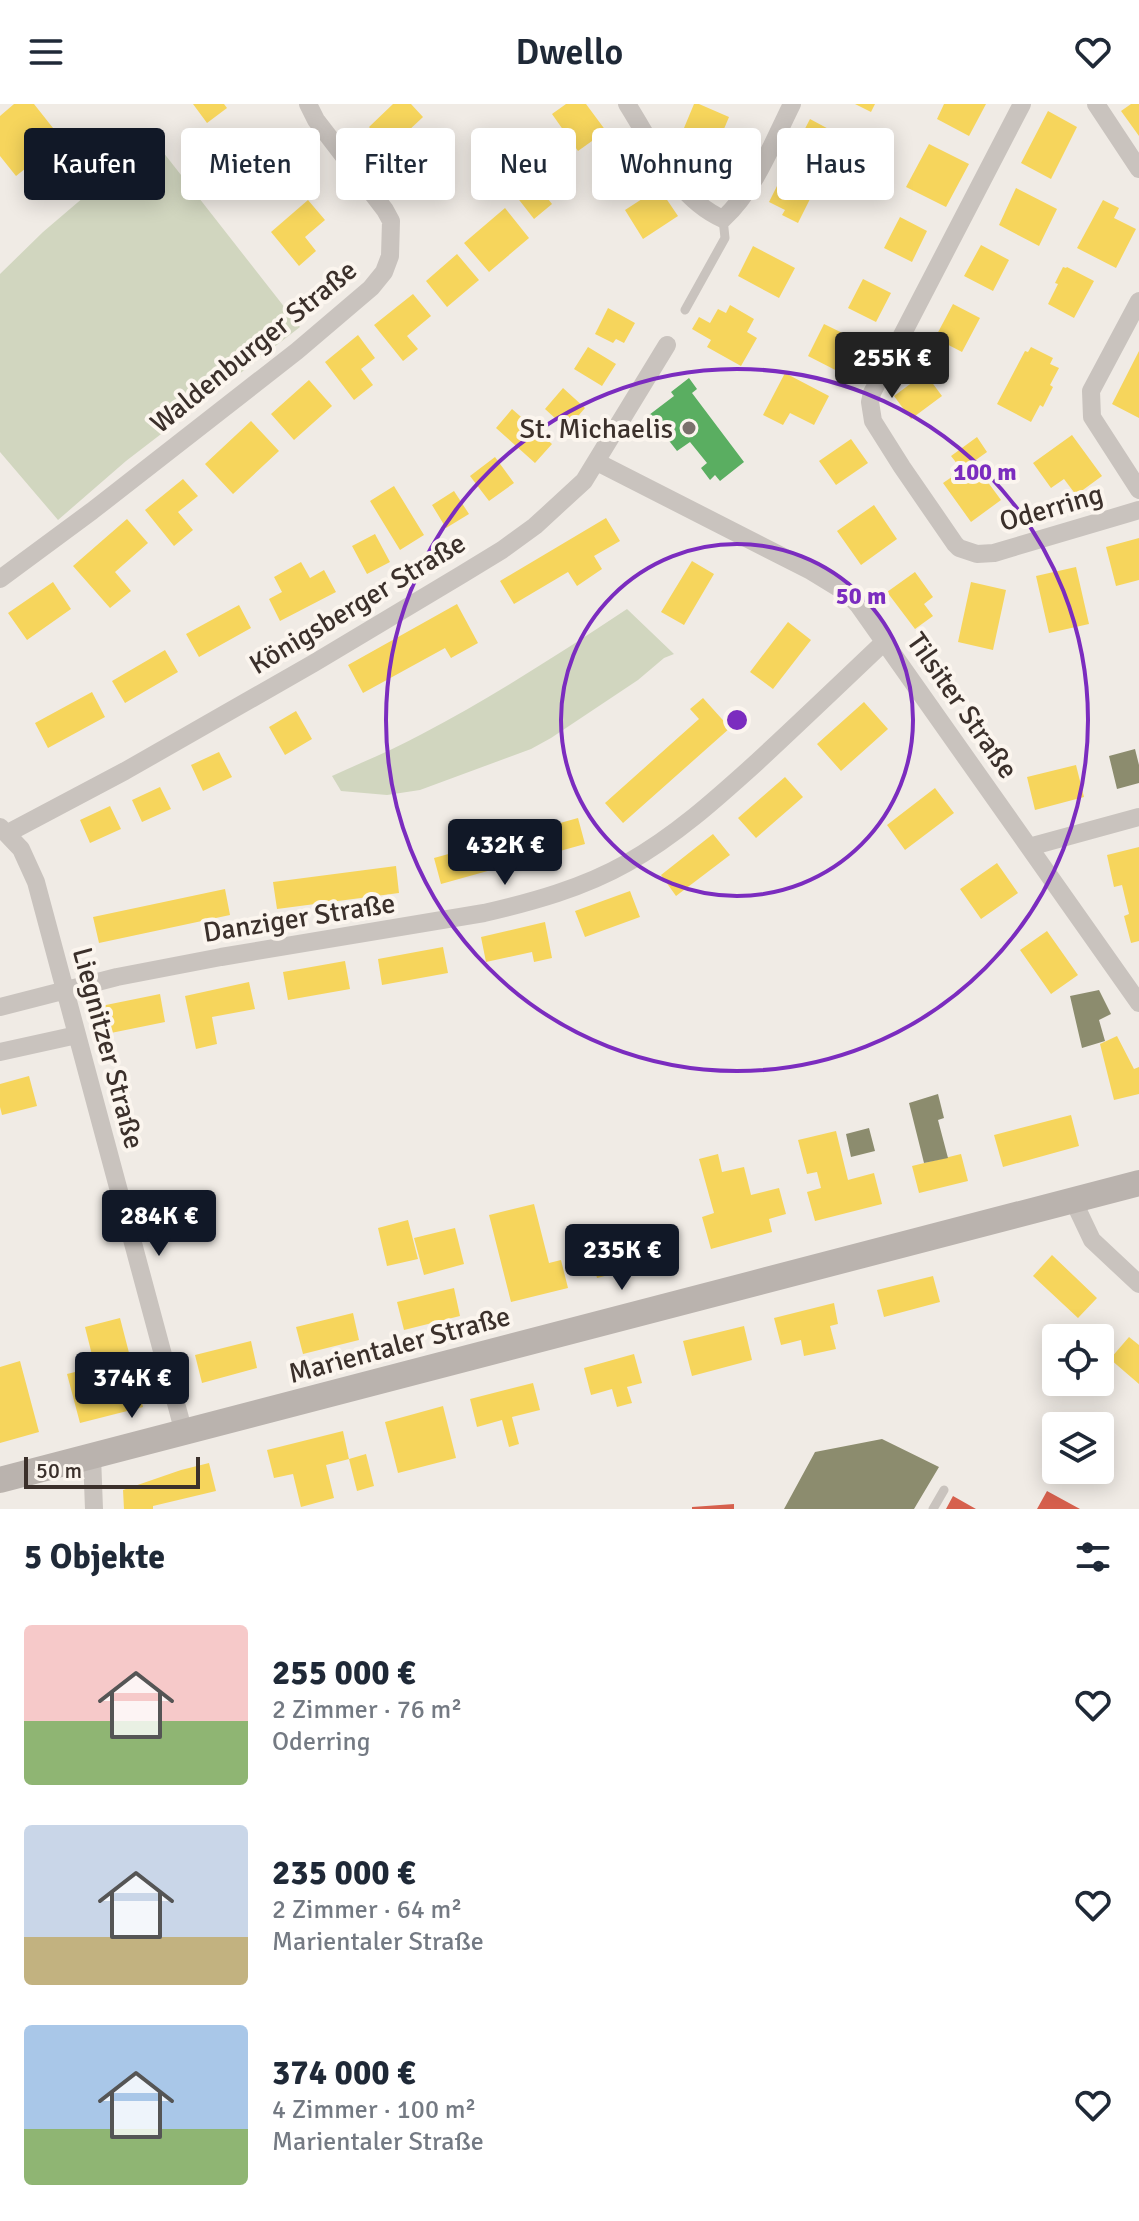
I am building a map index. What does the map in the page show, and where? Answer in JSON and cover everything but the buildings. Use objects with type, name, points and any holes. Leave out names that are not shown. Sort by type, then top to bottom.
[{"type":"main road","name":"Marientaler Straße","points":[[0,1480],[1139,1183]]},
{"type":"street","name":"Waldenburger Straße","points":[[0,579],[285,360],[371,288],[384,272],[390,256],[391,221],[316,120],[308,104]]},
{"type":"street","points":[[627,104],[684,191],[715,215],[740,203],[792,104]]},
{"type":"street","name":"Oderring","points":[[1022,104],[872,393],[873,421],[955,544],[969,552],[994,553],[1139,510]]},
{"type":"street","points":[[1096,104],[1139,169]]},
{"type":"street","points":[[1139,301],[1091,391],[1092,417],[1139,490]]},
{"type":"street","name":"Königsberger Straße","points":[[4,830],[125,771],[314,663],[502,550],[535,526],[584,481],[667,345]]},
{"type":"street","name":"Tilsiter Straße","points":[[597,462],[829,580],[847,593],[1139,1003]]},
{"type":"street","name":"Danziger Straße","points":[[0,1007],[117,977],[484,913],[525,904],[598,877],[654,847],[706,808],[884,642]]},
{"type":"street","points":[[1029,847],[1139,817]]},
{"type":"street","name":"Liegnitzer Straße","points":[[4,830],[21,849],[36,882],[184,1433]]},
{"type":"street","points":[[0,1052],[77,1035]]},
{"type":"street","points":[[1073,1200],[1092,1240],[1139,1284]]},
{"type":"street","points":[[92,1456],[94,1509]]},
{"type":"lane","points":[[685,310],[725,238],[715,215]]},
{"type":"lane","points":[[933,1509],[944,1490]]},
{"type":"green space","points":[[165,155],[181,175],[181,200],[201,200],[300,327],[126,461],[58,520],[0,452],[0,274],[80,200],[165,200]]},
{"type":"green space","points":[[627,609],[674,654],[551,738],[531,749],[420,790],[387,795],[341,791],[332,776],[411,740],[475,705]]},
{"type":"place","name":"St. Michaelis","points":[[689,428]]}]
